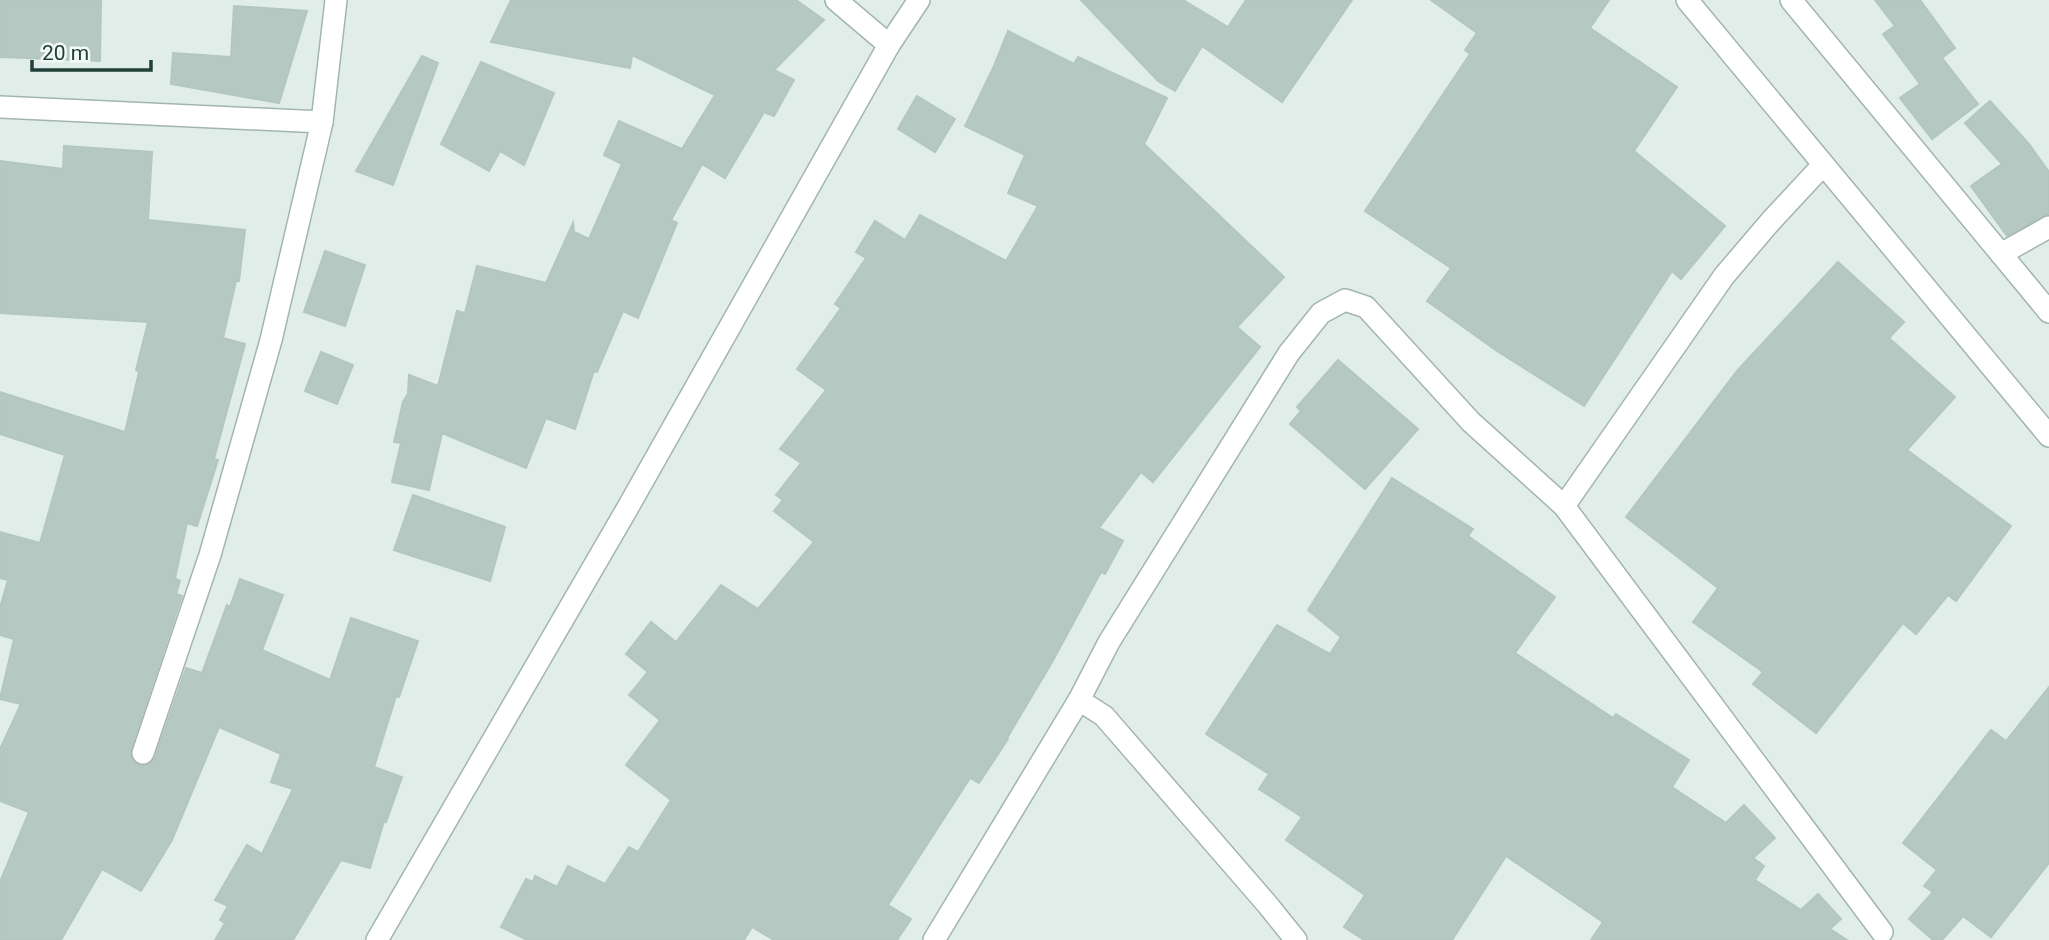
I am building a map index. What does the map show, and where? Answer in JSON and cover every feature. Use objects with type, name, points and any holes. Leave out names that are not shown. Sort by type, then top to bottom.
[{"type":"street","points":[[143,753],[210,555],[271,340],[322,122],[336,0]]},
{"type":"street","points":[[836,0],[889,45]]},
{"type":"street","points":[[377,940],[627,509],[889,45],[919,0]]},
{"type":"street","points":[[1687,0],[1822,166],[2049,436]]},
{"type":"street","points":[[1791,0],[2049,312]]},
{"type":"street","points":[[0,107],[322,122]]},
{"type":"street","points":[[1564,506],[1724,276],[1822,166]]},
{"type":"street","points":[[2001,254],[2049,227]]},
{"type":"street","points":[[934,940],[1079,700],[1109,642],[1289,353],[1321,313],[1345,300],[1366,307],[1471,422],[1564,506],[1882,932]]},
{"type":"street","points":[[1079,700],[1104,716],[1296,940]]},
{"type":"building","points":[[0,0],[101,0],[100,61],[0,57]]},
{"type":"building","points":[[511,0],[796,0],[824,20],[774,70],[794,80],[774,116],[764,112],[725,178],[702,164],[671,220],[677,223],[638,318],[623,311],[597,372],[594,371],[575,429],[546,418],[526,468],[442,433],[429,490],[392,482],[401,443],[394,442],[403,402],[408,394],[409,375],[438,386],[457,311],[465,313],[477,266],[546,283],[573,223],[574,232],[589,239],[622,164],[604,155],[619,121],[682,149],[715,95],[632,55],[630,68],[491,42]]},
{"type":"building","points":[[1081,0],[1183,0],[1228,27],[1246,0],[1352,0],[1282,102],[1202,46],[1175,91],[1158,81]]},
{"type":"building","points":[[1431,0],[1609,0],[1590,28],[1677,87],[1634,151],[1725,226],[1681,279],[1672,271],[1584,406],[1497,351],[1427,301],[1451,268],[1365,211],[1470,54],[1465,50],[1477,33]]},
{"type":"building","points":[[1875,0],[1920,0],[1955,48],[1942,58],[1978,104],[1932,139],[1900,98],[1920,84],[1883,34],[1895,26]]},
{"type":"building","points":[[234,6],[307,11],[279,103],[171,84],[173,53],[231,57]]},
{"type":"building","points":[[1008,31],[1074,64],[1078,57],[1167,98],[1144,144],[1284,277],[1237,327],[1260,347],[1153,482],[1141,472],[1099,528],[1123,541],[1105,574],[1101,572],[1008,739],[979,783],[970,778],[888,905],[911,919],[897,940],[774,940],[752,927],[744,940],[527,940],[501,927],[526,879],[533,882],[535,876],[557,887],[568,866],[605,884],[629,847],[638,852],[671,800],[626,765],[660,720],[629,695],[648,672],[626,654],[651,622],[676,642],[721,585],[758,609],[814,542],[774,511],[783,500],[776,495],[801,463],[780,449],[826,390],[797,369],[841,308],[835,304],[866,258],[856,252],[875,221],[905,240],[920,215],[1006,261],[1038,206],[1008,193],[1025,155],[965,126]]},
{"type":"building","points":[[422,56],[438,63],[393,185],[356,171]]},
{"type":"building","points":[[481,62],[554,93],[524,165],[500,151],[489,171],[441,144]]},
{"type":"building","points":[[917,96],[955,119],[935,152],[898,129]]},
{"type":"building","points":[[1990,101],[2029,144],[2049,172],[2049,214],[2007,236],[1971,186],[2002,164],[1965,123]]},
{"type":"building","points":[[64,146],[152,152],[148,220],[245,230],[239,281],[236,281],[223,338],[245,344],[214,459],[218,460],[197,526],[187,523],[175,578],[180,581],[176,594],[182,596],[131,749],[133,761],[145,766],[155,758],[186,668],[202,673],[227,605],[230,607],[240,579],[283,595],[262,650],[330,680],[351,618],[418,641],[399,697],[396,696],[374,767],[402,777],[386,822],[384,821],[370,868],[341,860],[293,940],[215,940],[225,923],[220,920],[228,906],[215,900],[247,845],[262,854],[293,789],[271,782],[281,754],[219,727],[172,840],[141,891],[102,869],[61,940],[0,940],[0,882],[29,812],[0,801],[0,749],[21,704],[0,699],[14,639],[0,635],[0,608],[8,580],[0,578],[0,532],[40,543],[65,455],[0,434],[0,392],[125,432],[148,322],[0,313],[0,161],[63,169]]},
{"type":"building","points":[[325,251],[365,265],[345,326],[304,312]]},
{"type":"building","points":[[1838,262],[1904,322],[1889,338],[1955,397],[1907,450],[2011,526],[1956,601],[1948,595],[1916,634],[1903,623],[1816,733],[1753,684],[1763,672],[1693,622],[1718,588],[1626,517],[1737,371]]},
{"type":"building","points":[[321,352],[353,365],[337,404],[305,391]]},
{"type":"building","points":[[1338,360],[1418,429],[1365,489],[1290,424],[1301,411],[1297,407]]},
{"type":"building","points":[[1392,478],[1473,529],[1468,536],[1555,597],[1515,653],[1613,718],[1616,714],[1689,760],[1672,787],[1726,823],[1744,805],[1775,838],[1753,858],[1764,866],[1755,880],[1801,910],[1818,894],[1841,919],[1830,929],[1847,940],[1591,940],[1603,922],[1506,856],[1452,940],[1364,940],[1344,927],[1365,895],[1286,840],[1302,817],[1259,789],[1269,774],[1206,734],[1277,625],[1330,654],[1341,637],[1308,610]]},
{"type":"building","points":[[413,495],[505,527],[490,581],[394,550]]},
{"type":"building","points":[[2049,687],[2049,863],[1991,937],[1963,916],[1942,940],[1933,940],[1909,919],[1933,892],[1924,886],[1937,870],[1903,843],[1991,730],[2006,741]]}]
